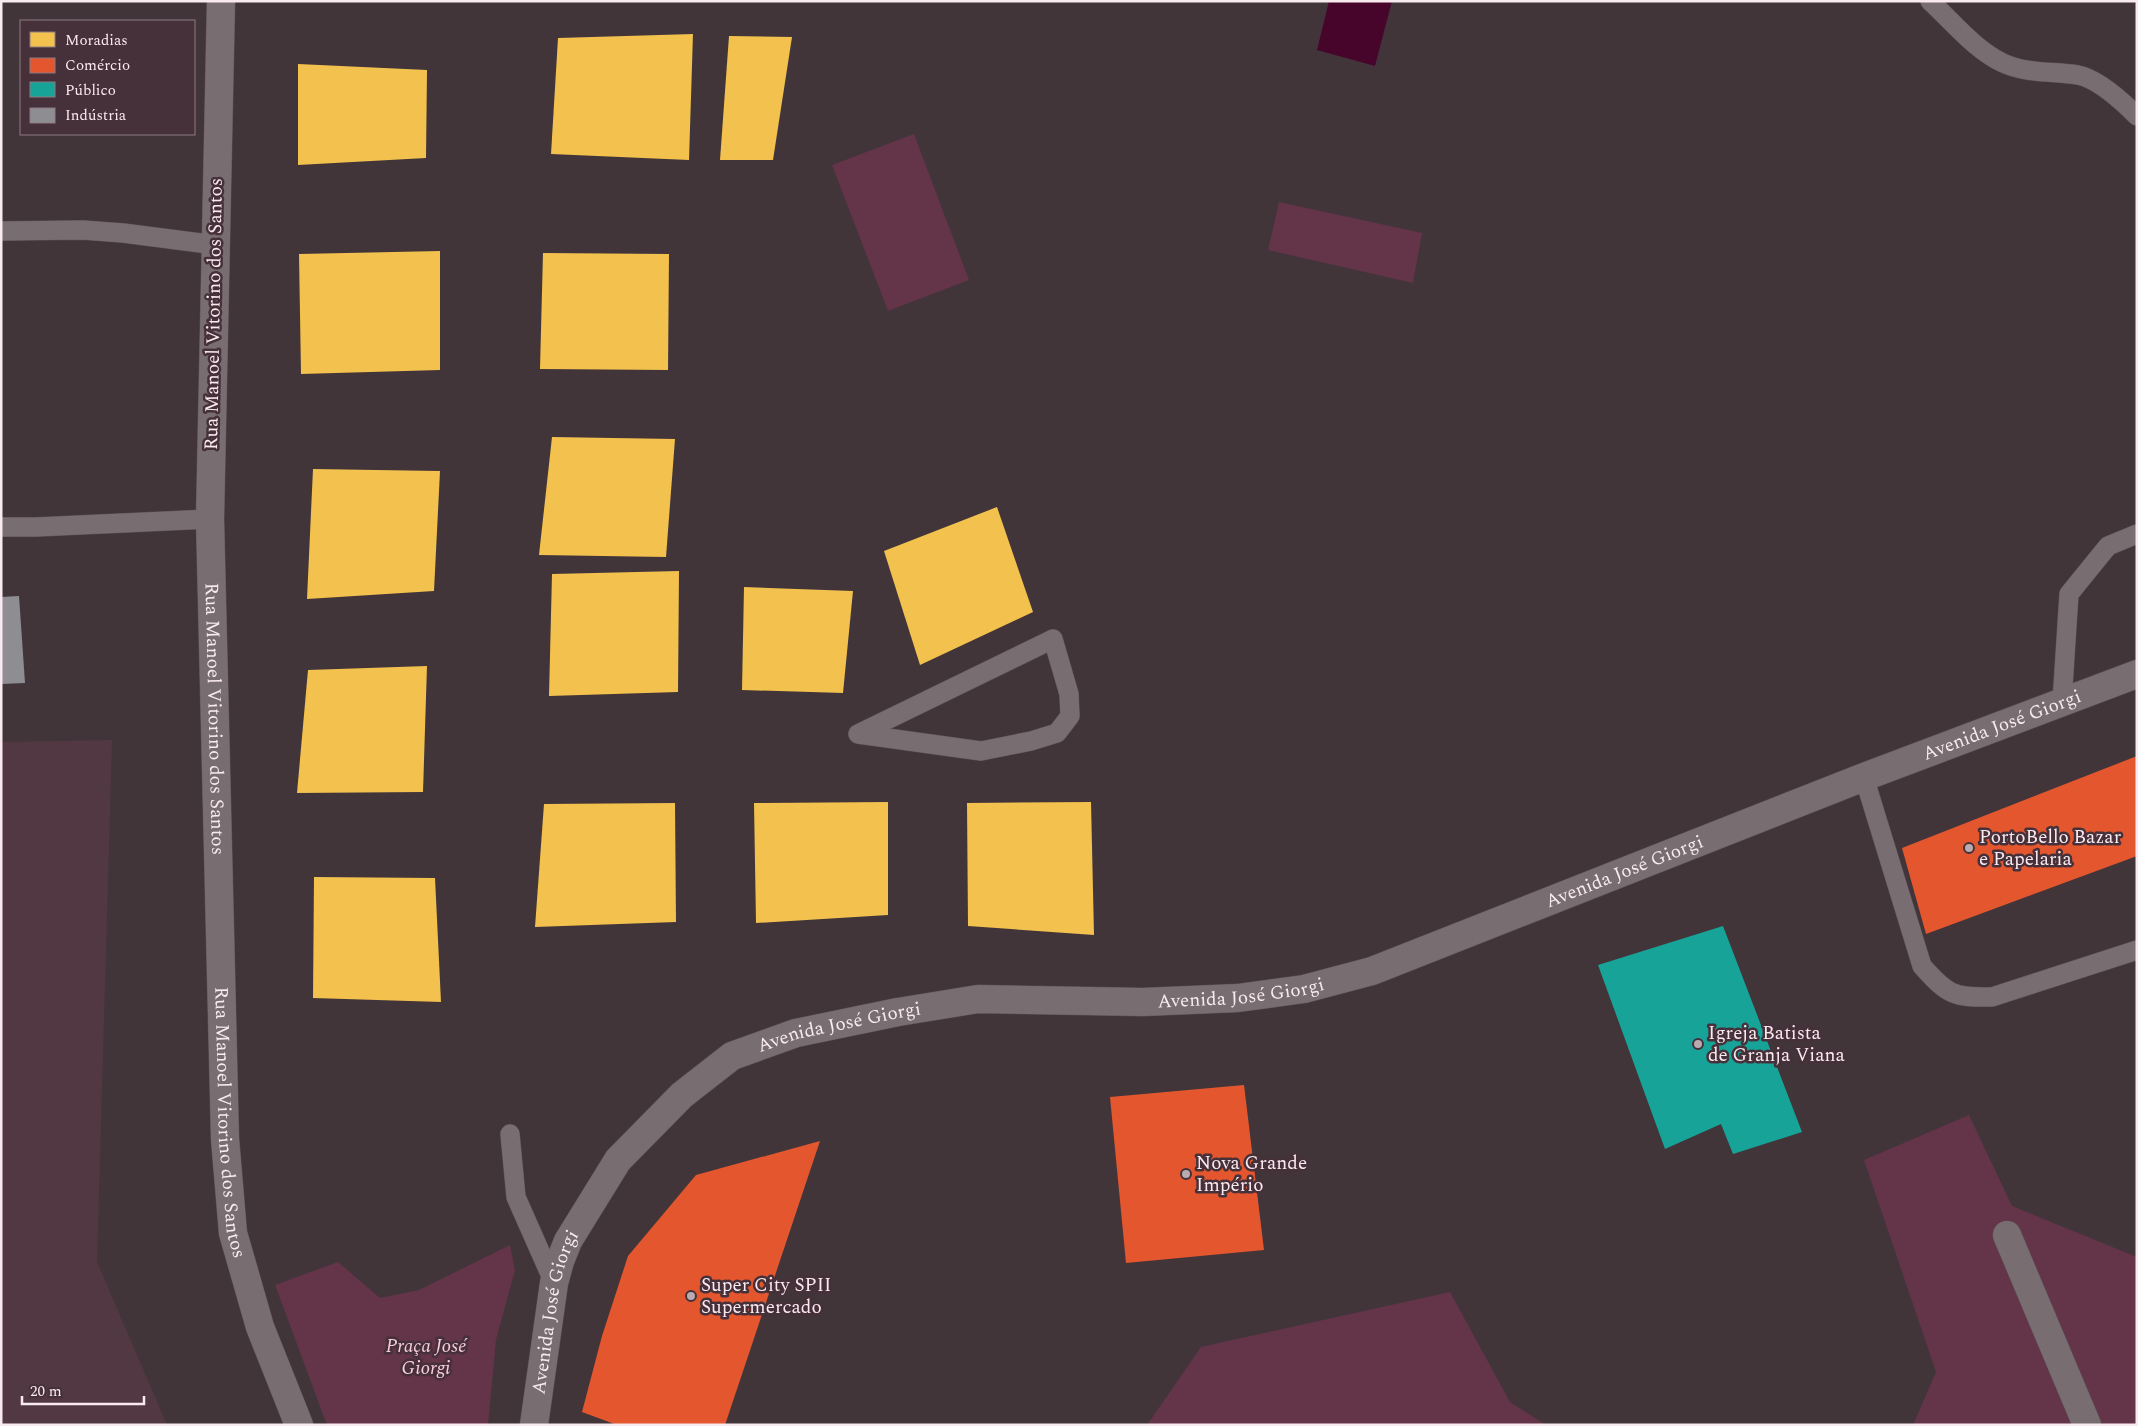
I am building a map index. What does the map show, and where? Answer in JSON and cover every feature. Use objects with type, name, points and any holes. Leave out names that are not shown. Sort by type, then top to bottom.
[{"type":"street","name":"Rua Manoel Vitorino dos Santos","points":[[221,1],[210,519],[225,1138],[233,1233],[260,1327],[299,1425]]},
{"type":"street","name":"Avenida José Giorgi","points":[[534,1425],[554,1283],[568,1240],[618,1160],[682,1095],[732,1056],[796,1033],[898,1012],[978,999],[1143,1002],[1238,998],[1304,989],[1372,971],[1864,777],[2137,674]]},
{"type":"street","points":[[2007,1234],[2088,1425]]},
{"type":"lane","points":[[1930,1],[1981,50],[2003,63],[2029,72],[2080,76],[2105,89],[2137,116]]},
{"type":"lane","points":[[1,231],[91,230],[216,245]]},
{"type":"lane","points":[[1,527],[210,519]]},
{"type":"lane","points":[[2062,702],[2069,594],[2108,546],[2137,534]]},
{"type":"lane","points":[[1053,639],[1069,694],[1070,716],[1057,734],[1031,742],[981,751],[858,734],[1018,656],[1053,639]]},
{"type":"lane","points":[[1864,777],[1922,966],[1942,989],[1967,997],[1992,997],[2137,950]]},
{"type":"lane","points":[[510,1134],[516,1197],[554,1283]]},
{"type":"shaded area","points":[[1329,1],[1392,1],[1375,66],[1317,50]]},
{"type":"shaded area","points":[[112,740],[97,1262],[167,1425],[1,1425],[1,742]]},
{"type":"green space","points":[[914,134],[969,280],[888,311],[832,165]]},
{"type":"green space","points":[[1279,202],[1422,233],[1413,283],[1268,250]]},
{"type":"green space","points":[[1969,1115],[2012,1206],[2137,1257],[2137,1425],[1913,1425],[1936,1372],[1864,1160]]},
{"type":"green space","name":"Praça José Giorgi","points":[[510,1245],[515,1270],[496,1340],[488,1425],[327,1425],[275,1285],[338,1262],[380,1298],[419,1290]]},
{"type":"green space","points":[[1450,1292],[1510,1402],[1546,1425],[1147,1425],[1201,1347]]},
{"type":"building: Moradias","points":[[693,34],[689,160],[551,154],[558,38]]},
{"type":"building: Moradias","points":[[729,36],[792,37],[773,160],[720,160]]},
{"type":"building: Moradias","points":[[298,64],[427,70],[426,158],[298,165]]},
{"type":"building: Moradias","points":[[440,251],[440,370],[301,374],[299,254]]},
{"type":"building: Moradias","points":[[543,253],[669,254],[668,370],[540,369]]},
{"type":"building: Moradias","points":[[552,437],[675,439],[666,557],[539,555]]},
{"type":"building: Moradias","points":[[313,469],[440,471],[434,591],[307,599]]},
{"type":"building: Moradias","points":[[997,507],[1033,612],[920,665],[884,551]]},
{"type":"building: Moradias","points":[[679,571],[678,692],[549,696],[552,574]]},
{"type":"building: Moradias","points":[[744,587],[853,591],[843,693],[742,690]]},
{"type":"building: Moradias","points":[[427,666],[423,792],[297,793],[308,670]]},
{"type":"building: Moradias","points":[[888,802],[888,915],[756,923],[754,803]]},
{"type":"building: Moradias","points":[[1091,802],[1094,935],[968,926],[967,803]]},
{"type":"building: Moradias","points":[[675,803],[676,922],[535,927],[544,804]]},
{"type":"building: Moradias","points":[[314,877],[435,878],[441,1002],[313,998]]},
{"type":"building: Comércio","points":[[2137,756],[2137,856],[1926,934],[1902,848]]},
{"type":"building: Comércio","name":"Nova Grande Império","points":[[1244,1085],[1264,1250],[1126,1263],[1110,1097]]},
{"type":"building: Comércio","name":"Super City SPII Supermercado","points":[[820,1141],[725,1425],[617,1425],[582,1412],[602,1336],[628,1256],[696,1175]]},
{"type":"building: Público","name":"Igreja Batista de Granja Viana","points":[[1723,926],[1802,1132],[1733,1154],[1721,1124],[1665,1149],[1598,965]]},
{"type":"building: Indústria","points":[[19,596],[25,683],[1,684],[1,597]]},
{"type":"place","name":"PortoBello Bazar e Papelaria","points":[[1969,848]]},
{"type":"place","name":"Igreja Batista de Granja Viana","points":[[1698,1044]]},
{"type":"place","name":"Nova Grande Império","points":[[1186,1174]]},
{"type":"place","name":"Super City SPII Supermercado","points":[[691,1296]]}]
